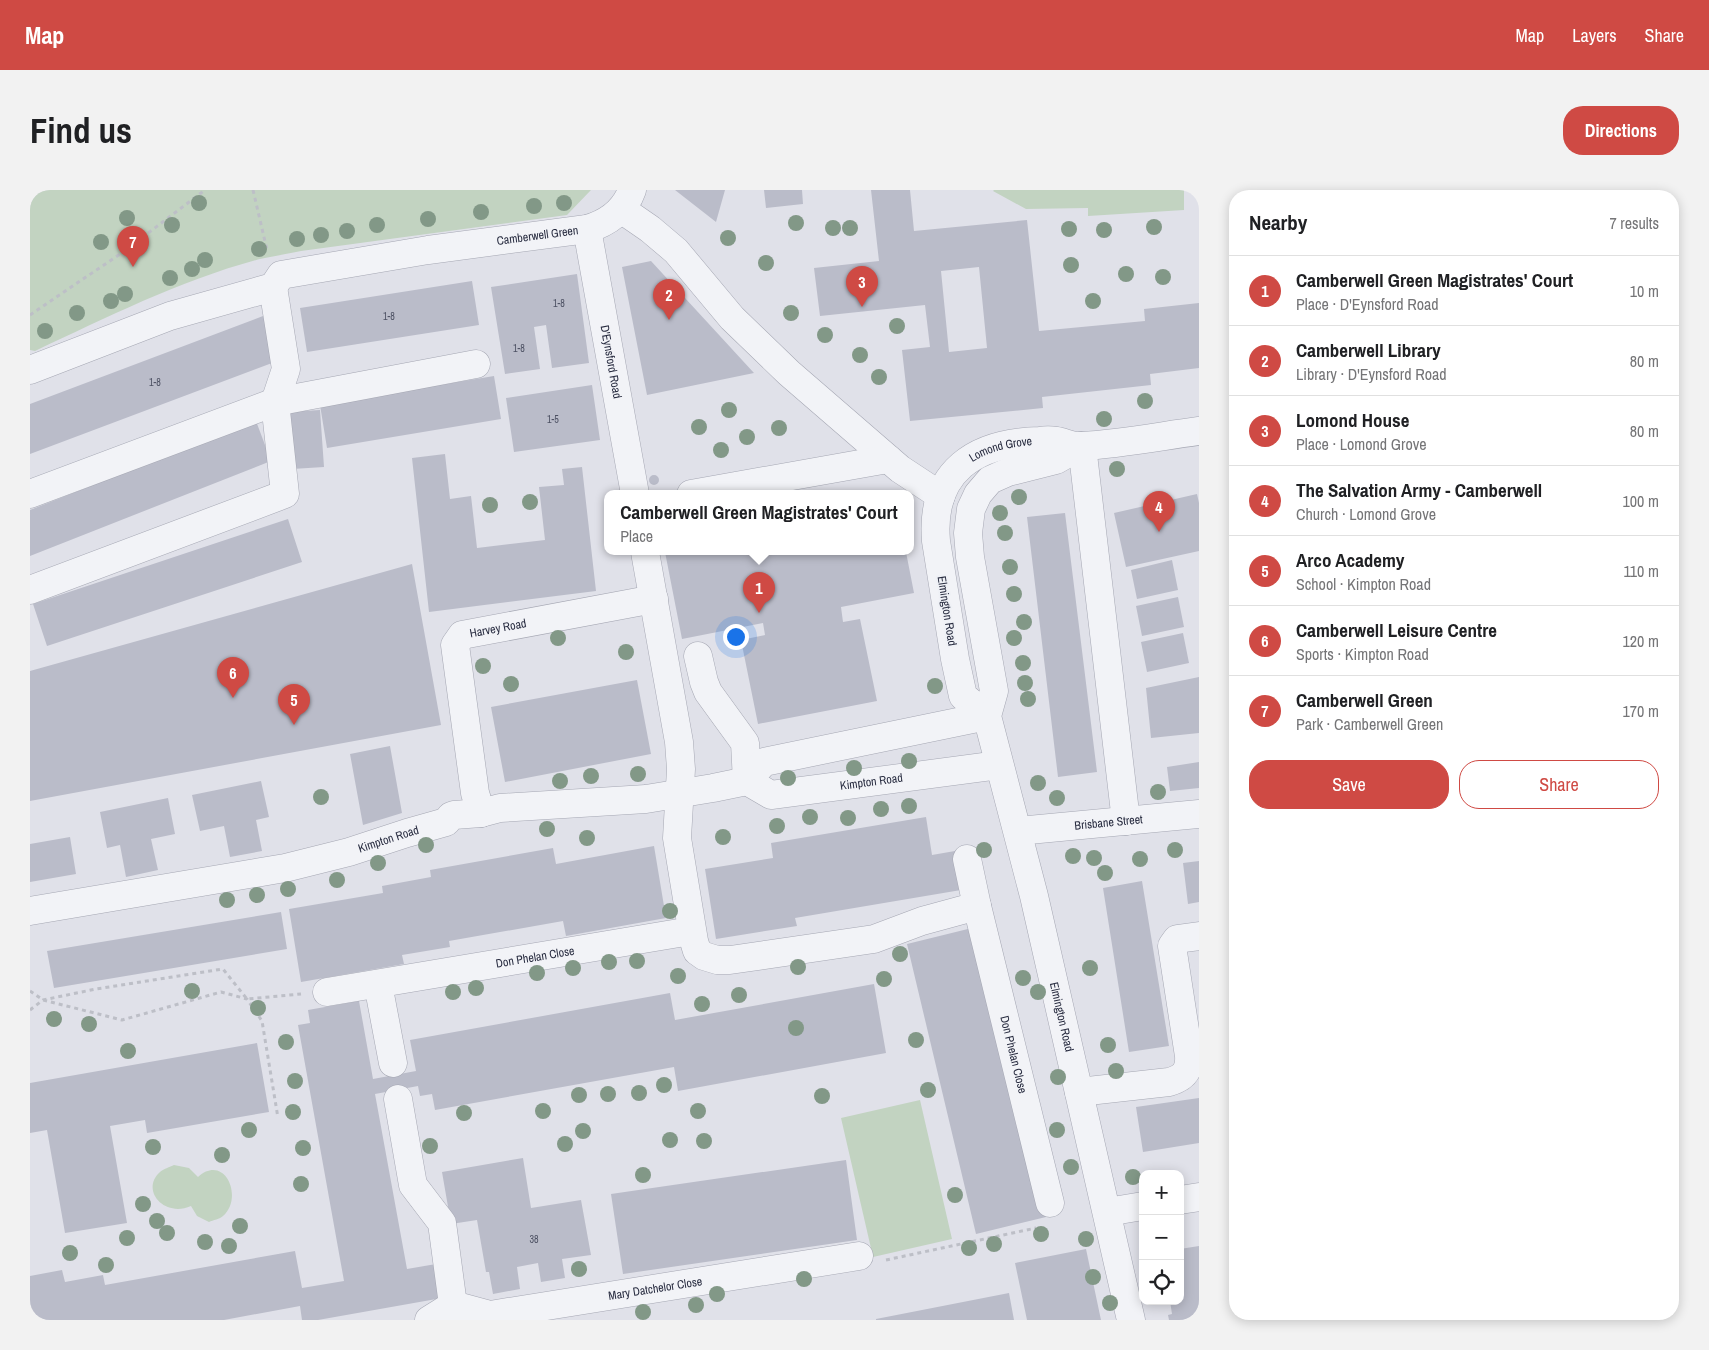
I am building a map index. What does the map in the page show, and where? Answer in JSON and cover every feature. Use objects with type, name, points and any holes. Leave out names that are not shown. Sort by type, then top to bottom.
[{"type":"street","name":"Camberwell Green","points":[[30,370],[170,316],[265,289],[281,275],[428,250],[588,228],[601,225],[626,200]]},
{"type":"street","points":[[626,200],[650,229],[676,252],[732,318],[789,373],[900,469],[941,496]]},
{"type":"street","name":"D'Eynsford Road","points":[[588,228],[634,490]]},
{"type":"street","points":[[30,590],[284,494],[275,402],[286,370],[265,289]]},
{"type":"street","points":[[30,494],[275,402],[476,364]]},
{"type":"street","name":"Lomond Grove","points":[[941,496],[952,475],[960,466],[975,455],[1001,446],[1039,440],[1056,440],[1080,446],[1199,432]]},
{"type":"street","points":[[1080,446],[1126,821]]},
{"type":"street","name":"Lomond Grove","points":[[974,502],[984,486],[1000,475],[1056,460],[1080,446]]},
{"type":"street","points":[[714,490],[888,459]]},
{"type":"street","name":"Elmington Road","points":[[941,496],[935,525],[936,541],[955,659],[963,696],[987,716]]},
{"type":"street","name":"Elmington Road","points":[[974,502],[969,517],[970,557],[994,690],[987,716],[1018,831],[1131,1320]]},
{"type":"street","points":[[646,555],[679,742],[681,768],[678,847],[691,931],[697,951],[704,956],[718,960],[736,959],[874,939],[922,921],[977,906]]},
{"type":"street","name":"Harvey Road","points":[[481,813],[475,793],[455,645],[462,635],[654,599]]},
{"type":"street","points":[[698,656],[708,692],[745,744],[747,781]]},
{"type":"street","points":[[747,781],[764,762],[987,716]]},
{"type":"street","name":"Kimpton Road","points":[[30,911],[285,868],[349,852],[446,822],[454,815],[481,813],[500,808],[646,799],[747,781],[771,795],[999,765]]},
{"type":"street","name":"Brisbane Street","points":[[1018,831],[1199,814]]},
{"type":"street","name":"Don Phelan Close","points":[[967,859],[1044,1215]]},
{"type":"street","name":"Don Phelan Close","points":[[327,992],[691,931]]},
{"type":"street","points":[[1079,1092],[1169,1082],[1180,1078],[1188,1070],[1189,1056],[1172,946],[1177,939],[1199,936]]},
{"type":"street","points":[[378,984],[393,1063]]},
{"type":"street","points":[[398,1099],[413,1185],[442,1223],[453,1305],[429,1320]]},
{"type":"street","points":[[1184,1199],[1199,1197]]},
{"type":"street","points":[[1106,1212],[1139,1207]]},
{"type":"street","name":"Mary Datchelor Close","points":[[453,1305],[490,1314],[859,1256]]},
{"type":"path","points":[[30,315],[123,252],[205,190]]},
{"type":"path","points":[[253,190],[267,252],[265,289]]},
{"type":"path","points":[[30,1010],[43,1000],[96,989],[223,969],[247,999],[262,1022],[278,1118]]},
{"type":"path","points":[[30,991],[43,1000],[122,1020],[221,992],[247,999],[327,992]]},
{"type":"path","points":[[859,1256],[876,1262],[1044,1215]]},
{"type":"green space","points":[[30,190],[591,190],[567,215],[301,251],[260,259],[173,288],[35,351],[30,350]]},
{"type":"green space","points":[[994,190],[1184,190],[1184,210],[1088,216],[1088,208],[1026,209]]},
{"type":"green space","points":[[920,1100],[952,1239],[873,1257],[841,1118]]},
{"type":"green space","points":[[174,1165],[189,1168],[198,1177],[208,1171],[216,1170],[223,1174],[231,1189],[232,1199],[229,1208],[223,1216],[209,1222],[197,1216],[191,1206],[181,1209],[172,1208],[158,1200],[154,1194],[154,1179],[161,1171]]},
{"type":"building","points":[[675,190],[725,190],[716,222]]},
{"type":"building","points":[[764,190],[802,190],[803,204],[766,208]]},
{"type":"building","points":[[871,190],[910,190],[914,231],[1027,220],[1039,331],[1145,321],[1144,309],[1199,303],[1199,368],[1150,374],[1151,385],[1042,397],[1043,408],[910,421],[902,350],[930,347],[925,305],[820,316],[814,268],[879,261]],"holes":[[[979,267],[987,348],[949,352],[941,271]]]},
{"type":"building","points":[[651,261],[754,373],[647,395],[622,267]]},
{"type":"building","points":[[577,274],[589,363],[552,368],[546,325],[534,327],[540,369],[505,374],[491,287]]},
{"type":"building","points":[[472,281],[479,325],[307,352],[300,308]]},
{"type":"building","points":[[263,316],[280,360],[30,454],[30,404]]},
{"type":"building","points":[[494,376],[501,419],[327,448],[320,405]]},
{"type":"building","points":[[592,385],[600,440],[514,452],[506,398]]},
{"type":"building","points":[[320,410],[324,467],[292,469],[289,412]]},
{"type":"building","points":[[256,421],[271,461],[30,556],[30,510]]},
{"type":"building","points":[[445,454],[450,499],[471,496],[477,548],[545,540],[539,487],[564,485],[562,469],[582,467],[596,591],[429,612],[412,458]]},
{"type":"building","points":[[654,475],[659,480],[654,485],[649,480]]},
{"type":"building","points":[[1197,494],[1199,503],[1199,551],[1126,567],[1114,513]]},
{"type":"building","points":[[1065,513],[1097,772],[1058,777],[1027,517]]},
{"type":"building","points":[[288,519],[302,562],[47,646],[33,604]]},
{"type":"building","points":[[666,555],[907,555],[914,593],[841,607],[843,622],[860,619],[877,701],[758,724],[741,640],[765,635],[763,623],[682,639]]},
{"type":"building","points":[[1172,560],[1178,590],[1137,599],[1131,570]]},
{"type":"building","points":[[412,564],[441,725],[30,801],[30,671]]},
{"type":"building","points":[[1178,597],[1184,627],[1142,636],[1136,606]]},
{"type":"building","points":[[1183,633],[1189,663],[1147,672],[1141,642]]},
{"type":"building","points":[[1199,677],[1199,733],[1151,738],[1146,688]]},
{"type":"building","points":[[637,680],[651,754],[505,782],[491,707]]},
{"type":"building","points":[[390,746],[402,813],[363,825],[350,754]]},
{"type":"building","points":[[1199,762],[1199,788],[1170,791],[1167,767]]},
{"type":"building","points":[[261,781],[269,817],[256,820],[262,851],[230,857],[224,826],[200,831],[192,795]]},
{"type":"building","points":[[168,798],[175,834],[151,839],[158,870],[126,877],[120,845],[107,848],[100,812]]},
{"type":"building","points":[[926,817],[932,855],[955,851],[961,890],[795,918],[797,926],[716,939],[705,869],[773,858],[771,843]]},
{"type":"building","points":[[70,837],[76,874],[30,882],[30,844]]},
{"type":"building","points":[[654,846],[666,918],[566,936],[563,921],[449,941],[450,947],[402,955],[404,964],[301,982],[289,909],[383,893],[382,886],[431,877],[430,870],[553,848],[556,864]]},
{"type":"building","points":[[1199,861],[1199,902],[1188,904],[1183,863]]},
{"type":"building","points":[[1142,881],[1169,1046],[1129,1052],[1103,888]]},
{"type":"building","points":[[281,912],[287,949],[54,988],[47,951]]},
{"type":"building","points":[[976,927],[1046,1217],[976,1234],[907,944]]},
{"type":"building","points":[[874,984],[886,1053],[678,1091],[674,1067],[435,1110],[432,1094],[420,1096],[418,1086],[375,1094],[407,1269],[436,1264],[442,1298],[318,1320],[302,1320],[300,1306],[224,1320],[30,1320],[30,1276],[62,1270],[65,1282],[103,1275],[105,1285],[295,1251],[302,1288],[344,1281],[298,1025],[310,1023],[308,1010],[359,1001],[373,1079],[416,1071],[410,1040],[670,993],[675,1020]]},
{"type":"building","points":[[257,1043],[269,1112],[147,1133],[145,1120],[110,1126],[127,1223],[65,1233],[47,1130],[30,1133],[30,1083]]},
{"type":"building","points":[[1199,1098],[1199,1143],[1143,1152],[1136,1107]]},
{"type":"building","points":[[523,1158],[531,1208],[581,1200],[591,1255],[562,1259],[565,1278],[541,1282],[538,1263],[517,1267],[520,1289],[493,1294],[489,1272],[486,1272],[477,1220],[451,1224],[442,1172]]},
{"type":"building","points":[[846,1160],[857,1240],[623,1274],[611,1194]]},
{"type":"building","points":[[1199,1246],[1199,1320],[1169,1320],[1168,1315],[1172,1314],[1171,1305],[1184,1305],[1184,1248]]},
{"type":"building","points":[[1086,1249],[1101,1320],[1027,1320],[1015,1263]]},
{"type":"building","points":[[1009,1293],[1014,1320],[876,1320],[876,1319]]},
{"type":"place","name":"Camberwell Green","points":[[133,267]]},
{"type":"place","name":"Lomond House","points":[[862,307]]},
{"type":"place","name":"Camberwell Library","points":[[669,320]]},
{"type":"place","name":"The Salvation Army - Camberwell","points":[[1159,532]]},
{"type":"place","name":"Camberwell Green Magistrates' Court","points":[[759,613]]},
{"type":"place","name":"Camberwell Leisure Centre","points":[[233,698]]},
{"type":"place","name":"Arco Academy","points":[[294,725]]}]
